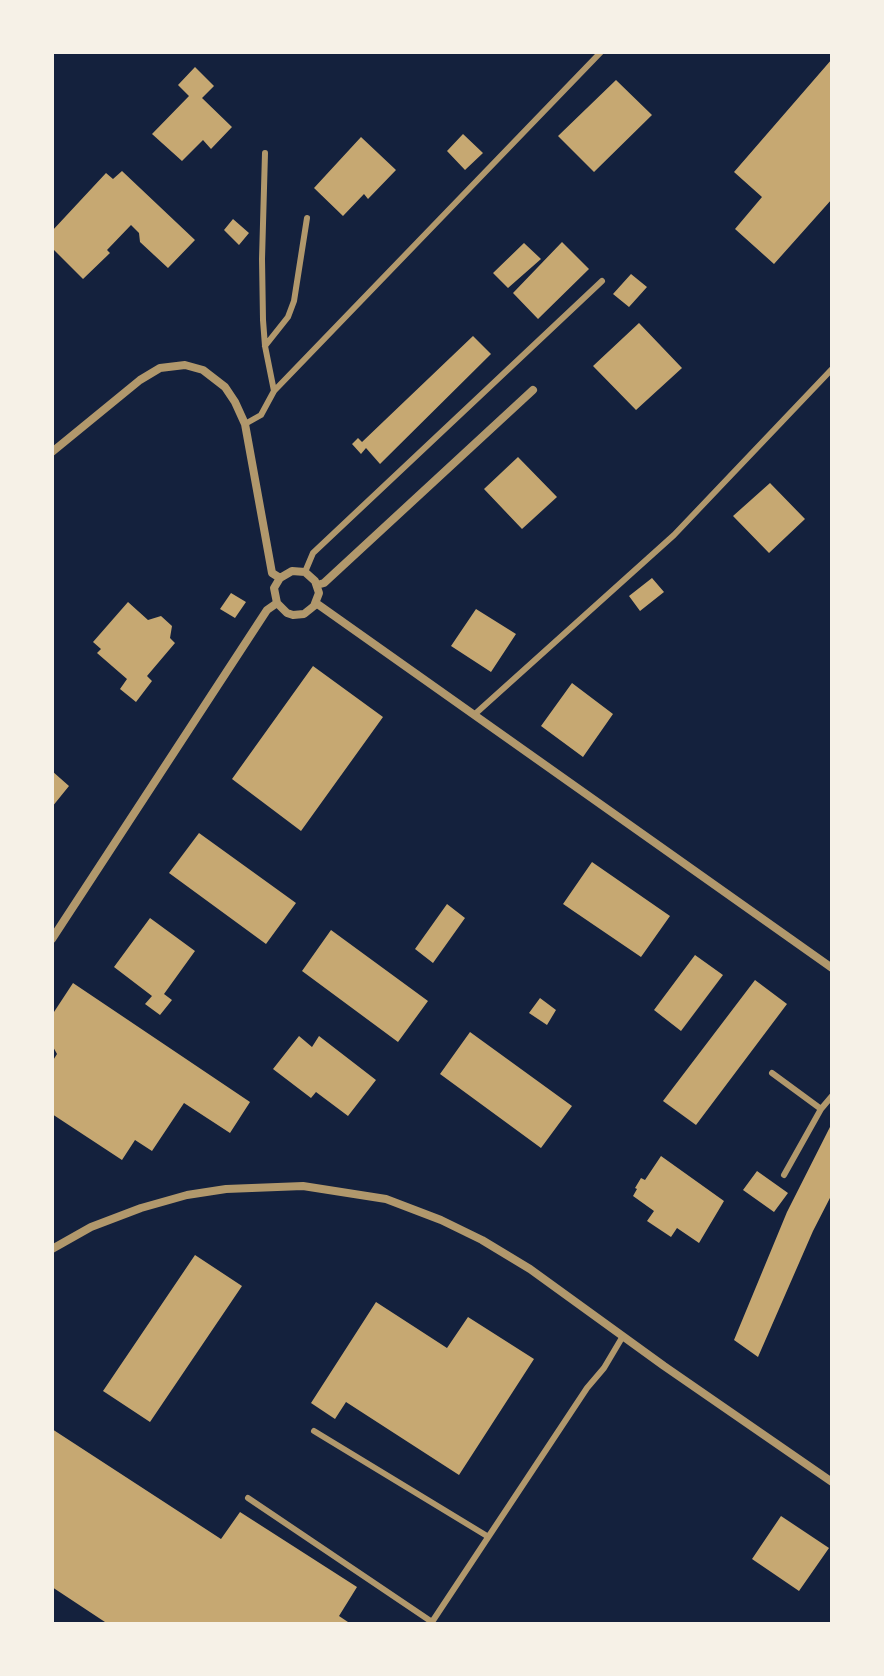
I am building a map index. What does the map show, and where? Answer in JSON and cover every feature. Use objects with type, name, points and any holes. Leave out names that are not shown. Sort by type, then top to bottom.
[{"type":"street","points":[[52,452],[140,380],[160,368],[185,365],[203,370],[225,387],[245,424],[272,573],[280,578]]},
{"type":"street","points":[[317,585],[324,583],[533,390]]},
{"type":"street","points":[[292,571],[305,572],[317,585],[319,593],[316,603],[309,611],[298,615],[287,613],[277,603],[274,588],[280,578],[292,571]]},
{"type":"street","points":[[52,939],[267,610],[277,603]]},
{"type":"street","points":[[316,603],[832,968]]},
{"type":"street","points":[[52,1249],[91,1227],[141,1208],[187,1195],[226,1189],[303,1186],[386,1199],[441,1220],[530,1269],[832,1482]]},
{"type":"lane","points":[[245,424],[261,415],[274,391],[601,52]]},
{"type":"lane","points":[[265,153],[262,259],[265,346],[274,391]]},
{"type":"lane","points":[[265,346],[288,317],[294,301],[307,218]]},
{"type":"lane","points":[[305,572],[313,553],[602,281]]},
{"type":"lane","points":[[475,714],[674,535],[832,369]]},
{"type":"lane","points":[[772,1073],[821,1109]]},
{"type":"lane","points":[[784,1175],[821,1109],[832,1096]]},
{"type":"lane","points":[[248,1498],[432,1622],[623,1336]]},
{"type":"lane","points":[[314,1431],[487,1536]]},
{"type":"building","points":[[832,59],[832,199],[774,264],[735,229],[762,197],[734,172]]},
{"type":"building","points":[[195,67],[214,86],[202,98],[232,127],[211,149],[203,140],[182,161],[152,134],[189,96],[178,85]]},
{"type":"building","points":[[616,80],[652,115],[594,172],[558,136]]},
{"type":"building","points":[[463,134],[483,153],[465,170],[447,151]]},
{"type":"building","points":[[361,137],[396,170],[368,199],[364,194],[343,216],[314,188]]},
{"type":"building","points":[[122,171],[195,240],[168,268],[140,242],[139,233],[131,225],[107,250],[110,253],[83,279],[52,248],[52,231],[106,173],[113,179]]},
{"type":"building","points":[[233,219],[249,233],[239,245],[224,230]]},
{"type":"building","points":[[562,242],[589,269],[538,319],[513,293]]},
{"type":"building","points":[[524,243],[541,259],[508,288],[493,273]]},
{"type":"building","points":[[631,274],[647,287],[629,307],[613,294]]},
{"type":"building","points":[[639,323],[682,368],[636,410],[593,366]]},
{"type":"building","points":[[473,336],[491,354],[380,464],[366,448],[361,454],[352,444],[358,438],[362,442]]},
{"type":"building","points":[[518,457],[557,497],[522,529],[484,489]]},
{"type":"building","points":[[770,483],[805,519],[769,553],[733,516]]},
{"type":"building","points":[[652,578],[664,592],[640,611],[629,596]]},
{"type":"building","points":[[231,593],[246,602],[235,618],[220,609]]},
{"type":"building","points":[[128,602],[148,620],[161,616],[172,626],[170,638],[175,643],[147,676],[152,681],[136,702],[120,689],[127,679],[97,653],[101,649],[93,642]]},
{"type":"building","points":[[476,609],[516,634],[491,672],[451,646]]},
{"type":"building","points":[[313,666],[383,717],[301,831],[232,779]]},
{"type":"building","points":[[572,683],[613,714],[583,757],[541,726]]},
{"type":"building","points":[[52,771],[69,786],[52,807]]},
{"type":"building","points":[[199,833],[296,903],[266,944],[169,873]]},
{"type":"building","points":[[592,862],[670,916],[641,957],[563,904]]},
{"type":"building","points":[[447,904],[465,918],[433,963],[415,949]]},
{"type":"building","points":[[150,918],[195,951],[164,994],[172,1000],[160,1015],[145,1004],[152,996],[114,967]]},
{"type":"building","points":[[331,930],[428,1001],[398,1042],[302,971]]},
{"type":"building","points":[[695,955],[723,975],[681,1031],[654,1010]]},
{"type":"building","points":[[755,980],[787,1004],[696,1125],[663,1101]]},
{"type":"building","points":[[73,983],[250,1102],[230,1133],[184,1103],[152,1151],[135,1140],[122,1160],[52,1114],[52,1062],[57,1054],[52,1045],[52,1015]]},
{"type":"building","points":[[540,998],[556,1010],[547,1025],[529,1013]]},
{"type":"building","points":[[470,1032],[572,1106],[541,1148],[440,1074]]},
{"type":"building","points":[[299,1036],[312,1047],[319,1036],[376,1080],[348,1116],[316,1092],[311,1098],[273,1069]]},
{"type":"building","points":[[832,1123],[832,1194],[758,1357],[734,1340],[787,1212]]},
{"type":"building","points":[[661,1156],[724,1201],[699,1243],[677,1228],[671,1237],[647,1221],[654,1211],[633,1196],[641,1178],[645,1180]]},
{"type":"building","points":[[757,1171],[788,1193],[774,1212],[743,1190]]},
{"type":"building","points":[[195,1255],[242,1286],[150,1422],[103,1391]]},
{"type":"building","points":[[376,1302],[447,1348],[468,1317],[534,1359],[459,1475],[346,1402],[335,1419],[311,1403]]},
{"type":"building","points":[[52,1429],[221,1539],[240,1512],[357,1587],[339,1616],[351,1624],[108,1624],[52,1587]]},
{"type":"building","points":[[781,1516],[829,1548],[799,1591],[752,1559]]}]
